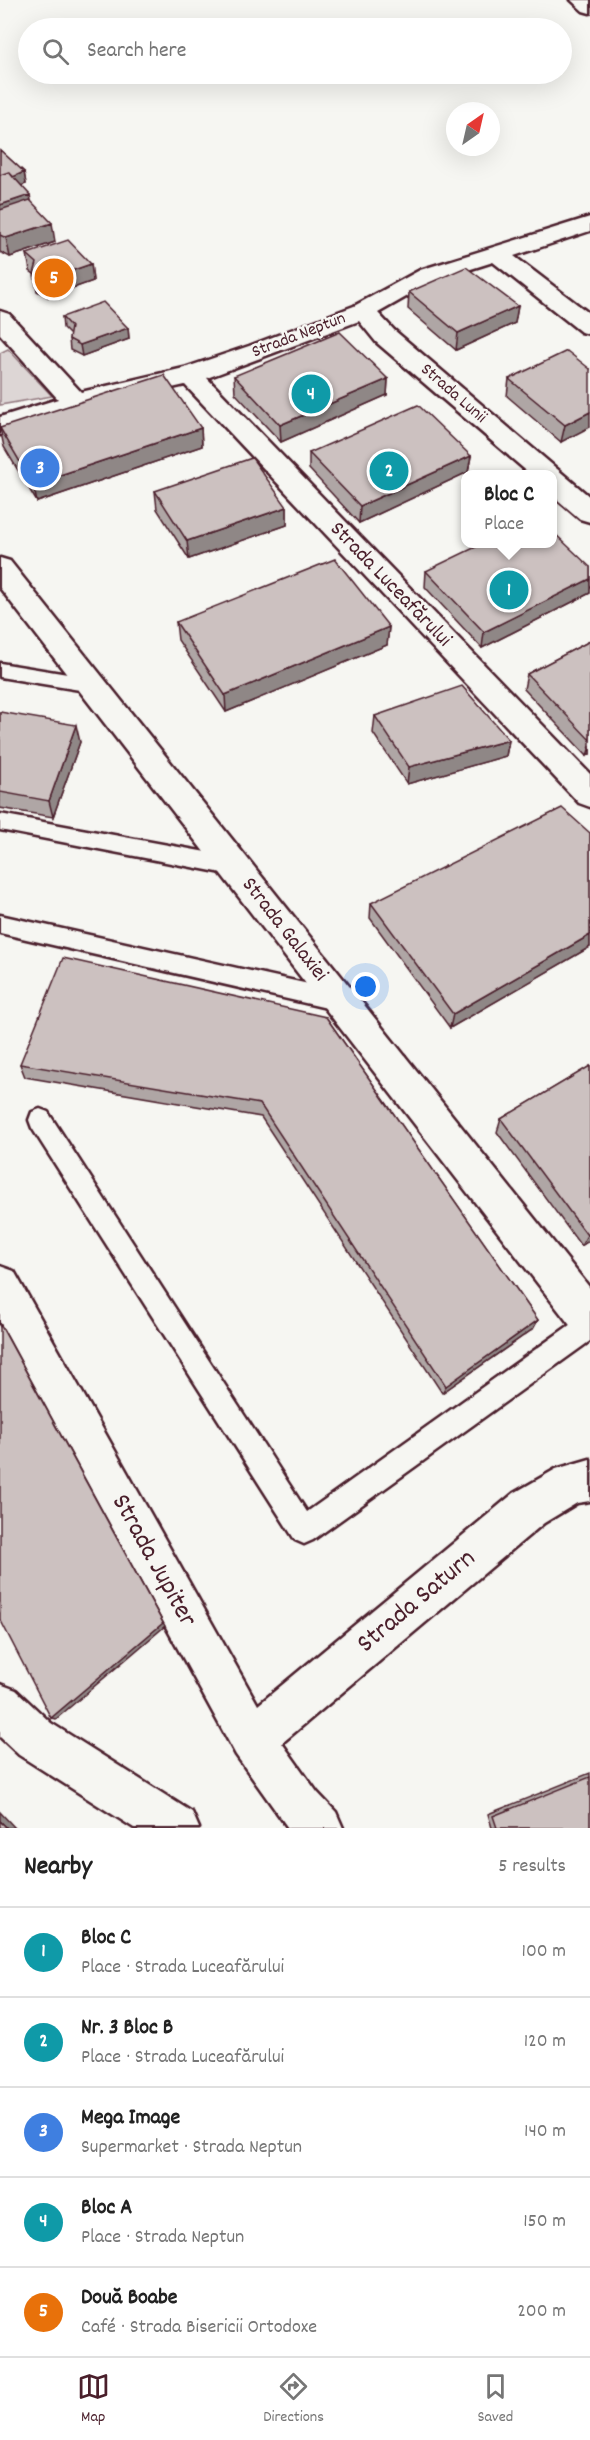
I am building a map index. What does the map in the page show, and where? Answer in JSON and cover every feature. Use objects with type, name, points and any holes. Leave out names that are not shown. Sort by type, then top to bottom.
[{"type":"street","points":[[581,0],[590,7]]},
{"type":"street","name":"Strada Neptun","points":[[0,426],[75,402],[189,375],[258,352],[363,311],[428,275],[590,224]]},
{"type":"street","points":[[497,254],[590,326]]},
{"type":"street","name":"Strada Lunii","points":[[363,311],[385,336],[541,470]]},
{"type":"street","points":[[0,319],[75,402]]},
{"type":"street","name":"Strada Luceafărului","points":[[189,375],[590,794]]},
{"type":"street","points":[[557,484],[590,512]]},
{"type":"street","name":"Strada Galaxiei","points":[[0,568],[590,1319]]},
{"type":"street","name":"Strada Jupiter","points":[[0,1285],[252,1739],[301,1808],[320,1828]]},
{"type":"street","name":"Strada Saturn","points":[[252,1739],[529,1509],[571,1484],[590,1480]]},
{"type":"street","points":[[0,1706],[35,1739],[176,1828]]},
{"type":"lane","points":[[0,670],[92,685]]},
{"type":"lane","points":[[0,822],[233,866]]},
{"type":"lane","points":[[0,924],[340,1001]]},
{"type":"lane","points":[[40,1120],[304,1530],[590,1326]]},
{"type":"shaded area","points":[[8,349],[52,396],[0,405],[0,353]]},
{"type":"building","points":[[0,150],[24,172],[13,177],[9,172],[0,175]]},
{"type":"building","points":[[9,172],[30,195],[0,205],[0,175]]},
{"type":"building","points":[[30,200],[52,223],[6,238],[0,235],[0,210]]},
{"type":"building","points":[[68,240],[91,264],[45,280],[34,274],[37,263],[27,254]]},
{"type":"building","points":[[466,267],[518,306],[458,333],[409,292]]},
{"type":"building","points":[[103,302],[128,328],[80,345],[69,339],[71,327],[62,317]]},
{"type":"building","points":[[340,332],[388,379],[280,425],[234,376]]},
{"type":"building","points":[[567,351],[590,369],[590,412],[565,425],[509,379]]},
{"type":"building","points":[[164,375],[201,428],[33,484],[0,428]]},
{"type":"building","points":[[418,405],[471,456],[360,506],[309,453]]},
{"type":"building","points":[[252,458],[287,507],[187,541],[155,491]]},
{"type":"building","points":[[557,536],[590,567],[590,579],[484,632],[426,571],[474,548],[557,548]]},
{"type":"building","points":[[335,559],[389,627],[225,695],[176,622]]},
{"type":"building","points":[[590,641],[590,740],[527,674]]},
{"type":"building","points":[[462,686],[509,740],[409,767],[375,716]]},
{"type":"building","points":[[0,712],[76,725],[49,801],[0,792]]},
{"type":"building","points":[[562,808],[590,833],[590,935],[453,1014],[371,903]]},
{"type":"building","points":[[63,958],[326,1017],[538,1320],[446,1386],[260,1104],[20,1064]]},
{"type":"building","points":[[590,1066],[590,1234],[587,1235],[501,1119]]},
{"type":"building","points":[[0,1324],[163,1623],[51,1718],[0,1619]]},
{"type":"building","points":[[590,1777],[590,1828],[497,1828],[493,1816]]},
{"type":"building","points":[[0,1821],[7,1828],[0,1828]]},
{"type":"place","name":"Două Boabe","points":[[54,278]]},
{"type":"place","name":"Bloc A","points":[[311,394]]},
{"type":"place","name":"Mega Image","points":[[40,468]]},
{"type":"place","name":"Nr. 3 Bloc B","points":[[389,471]]},
{"type":"place","name":"Bloc C","points":[[509,590]]}]
